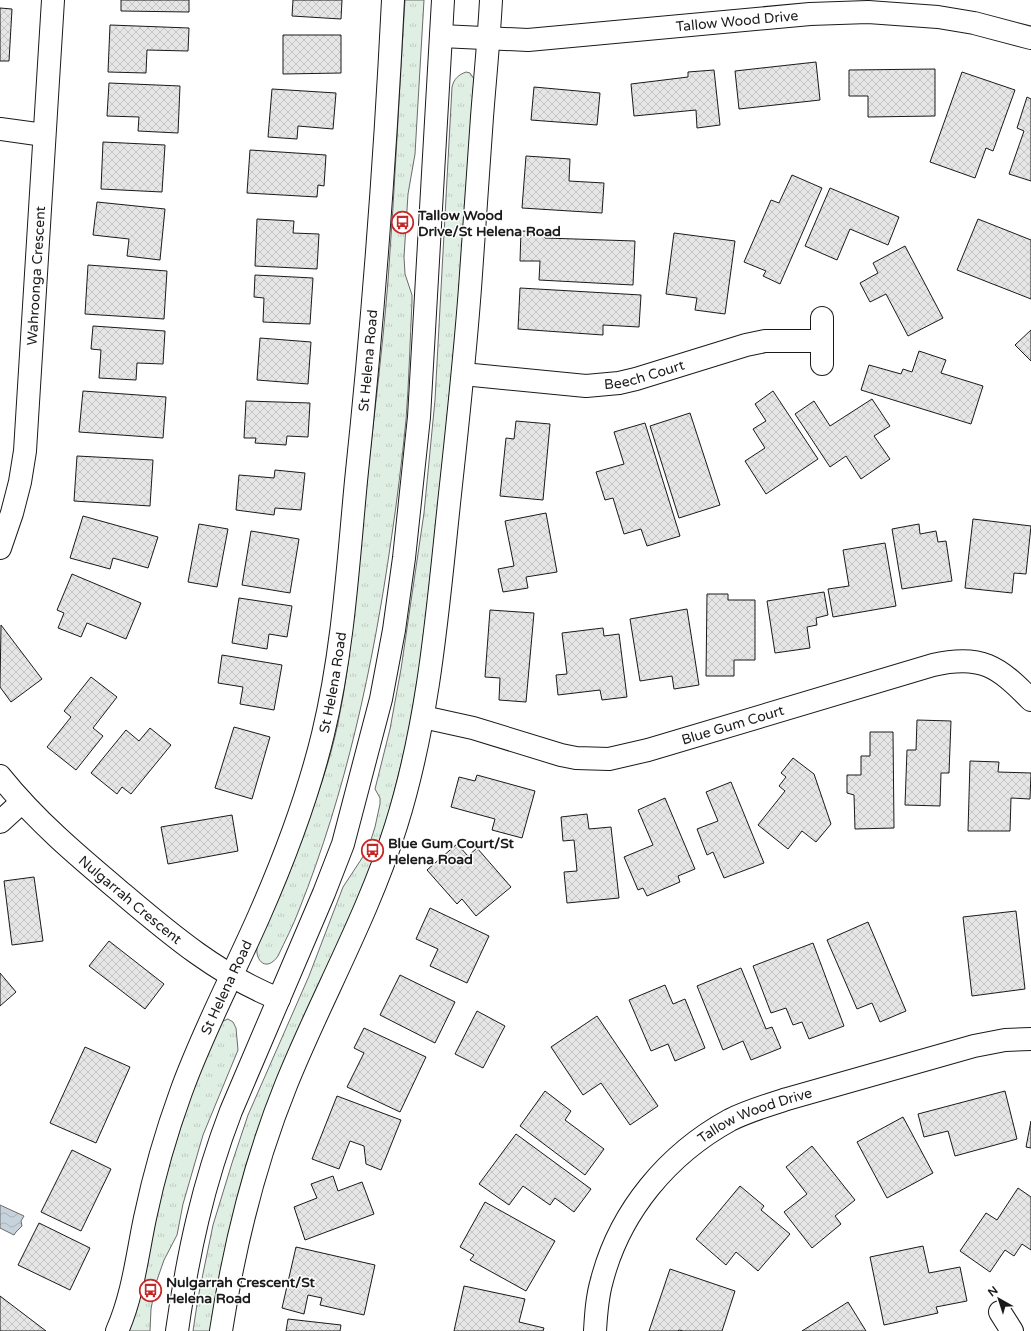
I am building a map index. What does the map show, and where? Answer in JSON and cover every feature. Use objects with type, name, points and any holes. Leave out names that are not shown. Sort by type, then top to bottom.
[{"type":"street","name":"Wahroonga Crescent","points":[[0,548],[12,513],[20,482],[25,451],[53,0]]},
{"type":"street","name":"St Helena Road","points":[[117,1331],[122,1321],[132,1289],[149,1200],[170,1124],[204,1032],[270,889],[305,796],[323,733],[336,668],[345,597],[375,294],[393,0]]},
{"type":"street","points":[[177,1331],[188,1260],[208,1176],[231,1111],[324,893],[343,844],[381,699],[394,630],[404,558],[419,418],[443,0]]},
{"type":"street","points":[[221,1331],[232,1267],[252,1182],[268,1131],[287,1083],[336,977],[380,874],[396,826],[411,773],[423,717],[436,627],[463,374],[491,0]]},
{"type":"street","name":"Tallow Wood Drive","points":[[441,36],[528,40],[810,14],[868,12],[938,17],[974,23],[1031,38]]},
{"type":"street","points":[[0,129],[44,135]]},
{"type":"street","points":[[822,318],[822,364]]},
{"type":"street","name":"Beech Court","points":[[463,374],[572,385],[602,386],[619,384],[746,345],[765,341],[822,341]]},
{"type":"street","name":"Blue Gum Court","points":[[423,717],[473,728],[561,755],[592,759],[609,759],[648,750],[952,660],[984,664],[997,670],[1031,700]]},
{"type":"street","name":"Nulgarrah Crescent","points":[[0,776],[45,826],[79,858],[143,911],[194,950],[231,975],[263,993],[279,999]]},
{"type":"street","points":[[0,822],[22,802]]},
{"type":"street","name":"Tallow Wood Drive","points":[[595,1331],[597,1304],[602,1280],[619,1234],[632,1210],[646,1190],[666,1167],[684,1151],[708,1134],[731,1120],[753,1110],[787,1099],[974,1046],[1005,1040],[1031,1039]]},
{"type":"street","points":[[1000,1312],[1012,1331]]},
{"type":"green space","points":[[405,0],[424,0],[415,154],[408,194],[404,257],[405,274],[412,295],[408,391],[403,450],[393,526],[376,635],[356,728],[331,820],[292,928],[278,956],[274,961],[266,964],[263,963],[258,957],[257,946],[323,780],[338,723],[347,669],[386,309]]},
{"type":"green space","points":[[466,72],[470,73],[474,79],[457,317],[441,482],[419,676],[408,737],[388,816],[363,888],[327,971],[292,1043],[270,1096],[246,1165],[237,1201],[212,1331],[193,1331],[198,1298],[213,1225],[248,1115],[309,976],[343,887],[368,849],[380,804],[380,798],[375,789],[390,729],[401,669],[424,513],[435,400],[452,87],[457,78]]},
{"type":"green space","points":[[228,1019],[233,1022],[236,1028],[238,1050],[203,1135],[183,1204],[177,1235],[164,1260],[156,1283],[151,1309],[150,1331],[128,1331],[137,1309],[149,1245],[165,1178],[191,1094],[219,1025]]},
{"type":"water","points":[[0,1205],[24,1216],[21,1221],[22,1226],[14,1235],[0,1228]]},
{"type":"building","points":[[121,0],[189,0],[189,12],[121,11]]},
{"type":"building","points":[[293,0],[342,0],[341,19],[292,16]]},
{"type":"building","points":[[0,8],[12,9],[9,61],[0,61]]},
{"type":"building","points":[[110,25],[189,28],[188,51],[147,50],[146,73],[108,72]]},
{"type":"building","points":[[283,35],[341,35],[341,73],[283,74]]},
{"type":"building","points":[[816,62],[820,100],[739,109],[735,71]]},
{"type":"building","points":[[935,69],[935,116],[868,117],[868,96],[849,96],[849,70]]},
{"type":"building","points":[[714,70],[720,125],[697,128],[696,110],[634,116],[631,84],[688,77],[688,72]]},
{"type":"building","points":[[962,72],[1015,90],[993,151],[986,148],[975,178],[930,162]]},
{"type":"building","points":[[109,83],[180,86],[178,133],[138,131],[139,117],[107,116]]},
{"type":"building","points":[[534,87],[600,93],[597,125],[531,120]]},
{"type":"building","points":[[272,89],[336,93],[333,129],[298,126],[297,139],[268,137]]},
{"type":"building","points":[[1027,97],[1031,99],[1031,181],[1009,174],[1024,131],[1017,128]]},
{"type":"building","points":[[103,142],[165,145],[162,192],[101,189]]},
{"type":"building","points":[[250,150],[326,155],[324,186],[318,185],[317,197],[247,193]]},
{"type":"building","points":[[526,156],[570,159],[569,181],[604,183],[602,213],[522,208]]},
{"type":"building","points":[[792,175],[822,188],[780,284],[763,276],[766,271],[744,262],[771,200],[779,203]]},
{"type":"building","points":[[830,188],[899,217],[888,245],[850,229],[837,260],[805,246]]},
{"type":"building","points":[[97,202],[165,209],[160,260],[127,256],[129,239],[93,235]]},
{"type":"building","points":[[257,219],[294,221],[293,233],[319,234],[317,269],[255,266]]},
{"type":"building","points":[[978,219],[1031,240],[1031,299],[957,270]]},
{"type":"building","points":[[521,231],[545,232],[545,238],[635,241],[633,285],[539,280],[540,261],[520,261]]},
{"type":"building","points":[[674,233],[735,241],[725,314],[695,310],[697,298],[666,294]]},
{"type":"building","points":[[905,246],[943,318],[908,336],[886,294],[870,302],[860,283],[878,273],[873,263]]},
{"type":"building","points":[[88,265],[167,271],[164,319],[85,314]]},
{"type":"building","points":[[255,275],[313,278],[310,324],[263,322],[264,298],[254,297]]},
{"type":"building","points":[[520,288],[641,295],[639,327],[603,325],[603,335],[518,329]]},
{"type":"building","points":[[93,326],[165,331],[163,364],[137,363],[136,380],[99,378],[101,350],[91,349]]},
{"type":"building","points":[[1031,330],[1031,361],[1015,345]]},
{"type":"building","points":[[260,338],[311,342],[308,384],[257,380]]},
{"type":"building","points":[[919,351],[946,360],[941,373],[983,386],[971,424],[861,390],[869,365],[901,374],[903,369],[912,372]]},
{"type":"building","points":[[83,391],[166,397],[163,438],[79,432]]},
{"type":"building","points":[[773,391],[818,459],[766,494],[745,461],[765,448],[753,429],[766,421],[755,404]]},
{"type":"building","points":[[872,399],[890,426],[874,436],[890,459],[861,479],[846,456],[830,467],[795,414],[814,401],[830,426]]},
{"type":"building","points":[[246,401],[310,403],[308,437],[287,436],[286,445],[255,443],[256,438],[244,438]]},
{"type":"building","points":[[690,413],[720,505],[679,518],[650,426]]},
{"type":"building","points":[[516,421],[550,424],[543,500],[500,496],[506,438],[514,439]]},
{"type":"building","points":[[645,423],[680,536],[647,546],[641,529],[624,534],[613,498],[605,500],[596,472],[624,464],[614,432]]},
{"type":"building","points":[[77,456],[153,460],[150,506],[74,501]]},
{"type":"building","points":[[275,470],[305,473],[301,510],[275,508],[274,515],[236,510],[239,475],[274,478]]},
{"type":"building","points":[[546,513],[557,572],[526,577],[528,588],[503,592],[498,569],[514,566],[505,521]]},
{"type":"building","points":[[83,516],[158,537],[148,568],[113,558],[110,569],[70,558]]},
{"type":"building","points":[[973,519],[1031,526],[1026,574],[1014,573],[1012,593],[965,588]]},
{"type":"building","points":[[199,524],[228,529],[217,587],[188,582]]},
{"type":"building","points":[[919,524],[920,534],[936,531],[938,542],[946,541],[952,581],[902,589],[892,529]]},
{"type":"building","points":[[251,531],[299,539],[290,593],[242,585]]},
{"type":"building","points":[[885,543],[896,606],[833,617],[828,589],[849,586],[843,550]]},
{"type":"building","points":[[72,574],[141,603],[126,639],[87,623],[81,637],[58,628],[64,613],[57,610]]},
{"type":"building","points":[[824,592],[828,615],[816,618],[817,625],[807,627],[810,648],[775,653],[767,601]]},
{"type":"building","points":[[707,594],[728,594],[728,600],[755,600],[755,660],[734,660],[734,676],[706,676]]},
{"type":"building","points":[[239,598],[292,606],[287,637],[269,634],[267,649],[232,643]]},
{"type":"building","points":[[687,609],[699,685],[674,689],[672,676],[640,681],[630,619]]},
{"type":"building","points":[[490,610],[534,613],[526,702],[499,700],[500,678],[485,677]]},
{"type":"building","points":[[1,625],[42,679],[11,702],[0,687]]},
{"type":"building","points":[[603,628],[604,636],[619,634],[627,697],[602,700],[600,690],[558,695],[556,675],[567,674],[562,633]]},
{"type":"building","points":[[222,655],[282,665],[274,710],[240,704],[243,687],[218,683]]},
{"type":"building","points":[[91,677],[117,697],[93,728],[103,736],[76,770],[47,747],[71,717],[64,711]]},
{"type":"building","points":[[917,720],[951,721],[949,773],[941,773],[940,806],[905,805],[907,750],[916,750]]},
{"type":"building","points":[[234,727],[270,737],[252,799],[215,788]]},
{"type":"building","points":[[150,728],[171,745],[131,794],[122,787],[117,794],[91,773],[126,730],[139,741]]},
{"type":"building","points":[[870,732],[893,732],[894,828],[855,829],[854,795],[847,793],[847,775],[861,775],[861,756],[870,756]]},
{"type":"building","points":[[793,758],[814,774],[831,824],[816,842],[802,831],[788,849],[758,825],[785,791],[779,786],[786,777],[781,773]]},
{"type":"building","points":[[970,761],[999,762],[998,772],[1031,773],[1030,799],[1011,798],[1010,831],[968,831]]},
{"type":"building","points":[[477,775],[535,791],[522,838],[492,830],[495,819],[451,807],[459,777],[475,781]]},
{"type":"building","points":[[731,782],[764,863],[724,878],[713,852],[707,855],[697,829],[718,821],[706,792]]},
{"type":"building","points":[[665,798],[695,869],[678,876],[680,882],[647,896],[643,888],[638,890],[624,857],[653,845],[638,810]]},
{"type":"building","points":[[587,814],[589,829],[611,827],[619,898],[567,903],[564,872],[577,871],[574,840],[563,841],[561,817]]},
{"type":"building","points":[[232,815],[238,851],[168,864],[161,827]]},
{"type":"building","points":[[457,844],[468,856],[477,848],[511,887],[476,916],[462,899],[457,904],[427,870]]},
{"type":"building","points":[[34,877],[43,941],[12,945],[4,881]]},
{"type":"building","points":[[430,908],[489,936],[467,983],[430,966],[438,949],[416,939]]},
{"type":"building","points":[[1016,911],[1025,989],[972,996],[963,917]]},
{"type":"building","points":[[868,922],[906,1011],[880,1022],[872,1003],[857,1009],[827,940]]},
{"type":"building","points":[[109,941],[164,984],[145,1009],[89,966]]},
{"type":"building","points":[[813,943],[844,1026],[809,1039],[802,1022],[793,1025],[786,1008],[771,1013],[753,966]]},
{"type":"building","points":[[741,968],[766,1029],[772,1027],[781,1048],[751,1060],[743,1041],[723,1050],[697,986]]},
{"type":"building","points":[[0,973],[16,992],[0,1006]]},
{"type":"building","points":[[400,975],[455,1002],[435,1043],[380,1015]]},
{"type":"building","points":[[665,985],[673,1004],[685,999],[705,1048],[675,1061],[668,1044],[651,1051],[629,1000]]},
{"type":"building","points":[[477,1011],[505,1026],[483,1068],[455,1054]]},
{"type":"building","points":[[597,1016],[658,1106],[630,1125],[601,1083],[583,1095],[551,1047]]},
{"type":"building","points":[[364,1028],[426,1057],[400,1112],[347,1087],[364,1053],[354,1048]]},
{"type":"building","points":[[85,1047],[130,1067],[96,1143],[50,1123]]},
{"type":"building","points":[[545,1091],[571,1111],[565,1120],[604,1149],[585,1175],[520,1126]]},
{"type":"building","points":[[1005,1091],[1017,1139],[955,1156],[948,1131],[924,1137],[918,1114]]},
{"type":"building","points":[[337,1096],[401,1120],[381,1170],[366,1164],[364,1146],[350,1141],[339,1169],[312,1159]]},
{"type":"building","points":[[903,1117],[933,1173],[887,1198],[857,1142]]},
{"type":"building","points":[[1031,1121],[1031,1148],[1026,1147]]},
{"type":"building","points":[[516,1134],[591,1189],[574,1212],[555,1198],[550,1205],[523,1186],[509,1205],[479,1184]]},
{"type":"building","points":[[812,1146],[855,1200],[835,1216],[841,1224],[812,1248],[784,1212],[807,1194],[786,1167]]},
{"type":"building","points":[[72,1150],[111,1169],[81,1231],[41,1212]]},
{"type":"building","points":[[333,1176],[338,1191],[362,1182],[374,1214],[305,1240],[294,1207],[317,1198],[311,1184]]},
{"type":"building","points":[[740,1186],[764,1206],[761,1210],[790,1234],[758,1271],[736,1252],[726,1265],[696,1239]]},
{"type":"building","points":[[1018,1188],[1031,1197],[1031,1250],[1022,1244],[1014,1256],[1005,1250],[990,1272],[960,1251],[986,1213],[997,1220]]},
{"type":"building","points":[[485,1202],[555,1241],[526,1291],[470,1260],[474,1255],[460,1247]]},
{"type":"building","points":[[39,1223],[90,1248],[70,1290],[18,1265]]},
{"type":"building","points":[[923,1246],[929,1273],[960,1267],[967,1301],[936,1307],[938,1313],[884,1325],[870,1257]]},
{"type":"building","points":[[296,1247],[375,1265],[364,1315],[320,1305],[322,1298],[308,1295],[304,1314],[282,1308]]},
{"type":"building","points":[[670,1269],[735,1291],[722,1331],[649,1331]]},
{"type":"building","points":[[464,1286],[525,1299],[519,1322],[544,1328],[543,1331],[454,1331]]},
{"type":"building","points":[[0,1296],[46,1331],[0,1331]]},
{"type":"building","points":[[848,1302],[866,1331],[802,1331]]},
{"type":"building","points":[[288,1319],[341,1325],[340,1331],[286,1331]]},
{"type":"place","name":"Tallow Wood Drive/St Helena Road","points":[[402,223]]},
{"type":"place","name":"Blue Gum Court/St Helena Road","points":[[372,851]]},
{"type":"place","name":"Nulgarrah Crescent/St Helena Road","points":[[151,1290]]}]
